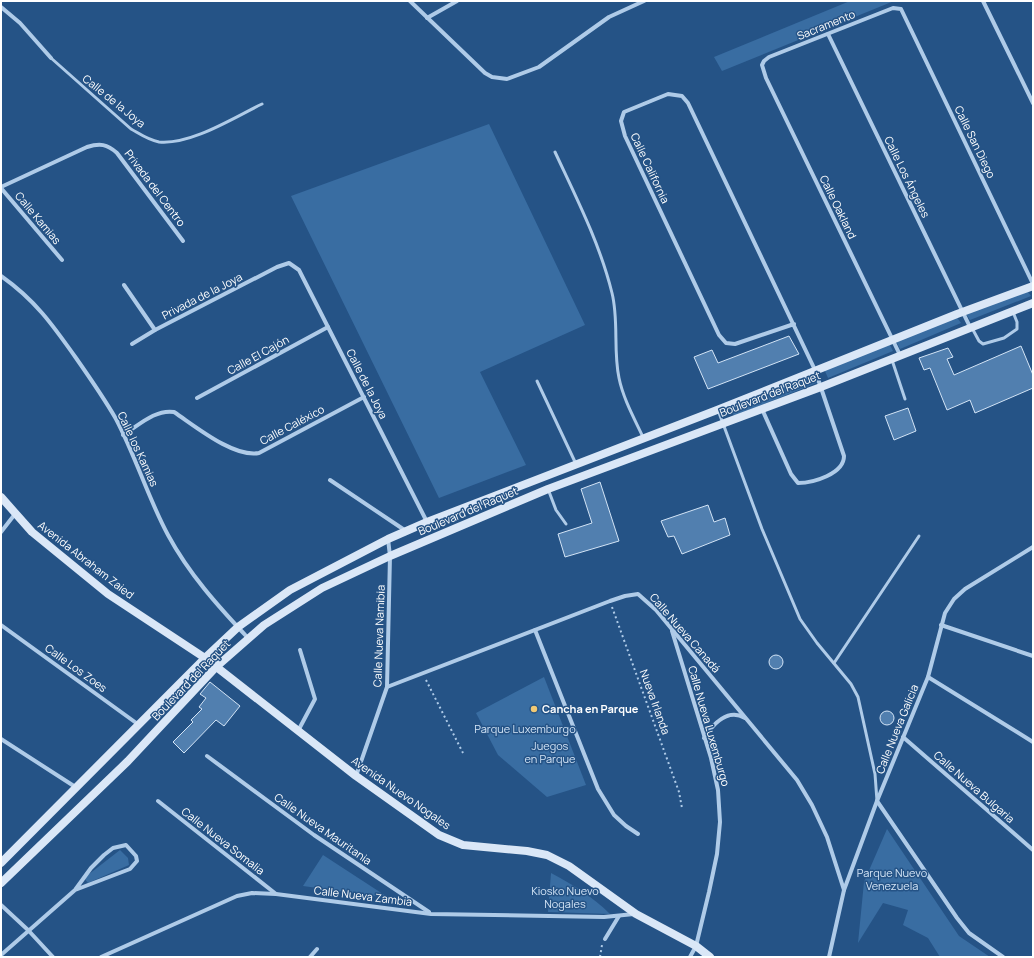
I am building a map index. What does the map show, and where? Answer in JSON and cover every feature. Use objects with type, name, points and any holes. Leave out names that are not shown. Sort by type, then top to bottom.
[{"type":"street","points":[[410,1],[485,73],[500,79],[507,79],[539,67],[609,17],[644,1]]},
{"type":"street","points":[[427,18],[457,1]]},
{"type":"street","points":[[983,1],[1033,103]]},
{"type":"street","name":"Calle de la Joya","points":[[1,7],[20,23],[51,58]]},
{"type":"street","name":"Sacramento","points":[[762,65],[769,57],[893,8],[901,9]]},
{"type":"street","name":"Calle San Diego","points":[[901,9],[1033,285]]},
{"type":"street","name":"Calle Los Ángeles","points":[[828,34],[970,327]]},
{"type":"street","name":"Calle Oakland","points":[[762,65],[766,78],[900,355]]},
{"type":"street","name":"Calle California","points":[[762,408],[793,478],[798,482],[805,483],[841,467],[844,461],[844,456],[815,370],[794,324],[688,103],[682,96],[668,94],[624,112],[621,121],[625,136],[719,334],[726,342],[735,344],[794,324]]},
{"type":"street","name":"Privada del Centro","points":[[1,187],[87,147],[97,144],[104,144],[111,147],[118,153],[183,241]]},
{"type":"street","name":"Calle Kamias","points":[[1,187],[62,260]]},
{"type":"street","name":"Calle de la Joya","points":[[284,264],[289,263],[299,270],[427,522]]},
{"type":"street","name":"Privada de la Joya","points":[[124,285],[155,330],[284,264]]},
{"type":"street","name":"Calle los Kamias","points":[[1,276],[32,301],[46,316],[94,384],[116,419],[168,535],[191,573],[214,602],[248,638]]},
{"type":"street","name":"Boulevard del Raquet","points":[[1,863],[205,658],[238,627],[290,590],[388,539],[427,522],[717,410],[1033,285]]},
{"type":"street","name":"Boulevard del Raquet","points":[[1,883],[128,761],[216,667],[264,625],[322,588],[390,556],[548,489],[821,387],[1012,310],[1033,303]]},
{"type":"street","name":"Calle El Cajón","points":[[197,398],[328,326]]},
{"type":"street","points":[[132,344],[155,330]]},
{"type":"street","name":"Calle Caléxico","points":[[123,435],[158,413],[166,411],[174,412],[234,450],[251,455],[259,453],[364,397]]},
{"type":"street","points":[[330,480],[406,531]]},
{"type":"street","name":"Avenida Abraham Zaied","points":[[1,497],[32,532],[108,594],[205,658]]},
{"type":"street","points":[[1,532],[15,514]]},
{"type":"street","name":"Calle Nueva Namibia","points":[[356,776],[387,687],[390,556],[388,539]]},
{"type":"street","name":"Calle Nueva Galicia","points":[[829,957],[844,890],[876,801],[928,677],[941,625],[946,613],[954,599],[965,589],[1032,548]]},
{"type":"street","name":"Calle Nueva Canadá","points":[[387,687],[610,601],[625,596],[638,594],[656,610],[748,719],[797,780],[812,805],[828,837],[844,890]]},
{"type":"street","name":"Calle Los Zoes","points":[[1,625],[140,725]]},
{"type":"street","points":[[941,625],[1033,656]]},
{"type":"street","name":"Calle Nueva Luxemburgo","points":[[671,629],[718,790],[720,822],[717,854],[696,946],[690,957]]},
{"type":"street","points":[[535,630],[598,789],[614,815],[638,834]]},
{"type":"street","points":[[298,731],[315,699],[300,650]]},
{"type":"street","name":"Avenida Nuevo Nogales","points":[[205,658],[356,776],[439,835],[452,842],[463,845],[527,851],[546,855],[569,866],[636,914],[696,946],[710,957]]},
{"type":"street","points":[[928,677],[1033,742]]},
{"type":"street","points":[[704,738],[710,728],[718,721],[730,715],[740,714],[748,719]]},
{"type":"street","name":"Calle Nueva Bulgaria","points":[[903,737],[1033,850]]},
{"type":"street","points":[[1,739],[77,788]]},
{"type":"street","name":"Calle Nueva Mauritania","points":[[207,756],[314,835],[431,914]]},
{"type":"street","name":"Calle Nueva Somalia","points":[[158,801],[276,894]]},
{"type":"street","points":[[876,801],[969,933],[1002,957]]},
{"type":"street","points":[[1,955],[75,890],[90,868],[113,848],[126,845],[136,856],[137,861],[130,870],[75,890]]},
{"type":"street","name":"Calle Nueva Zambia","points":[[101,957],[236,896],[252,893],[276,894],[431,914],[618,916],[636,914]]},
{"type":"street","points":[[1,905],[28,930],[53,957]]},
{"type":"street","points":[[605,938],[618,916]]},
{"type":"street","points":[[310,957],[317,949]]},
{"type":"lane","name":"Calle de la Joya","points":[[51,58],[131,129],[144,137],[158,142],[174,142],[195,136],[262,104]]},
{"type":"lane","points":[[555,152],[590,230],[612,293],[617,326],[618,376],[627,402],[644,438]]},
{"type":"lane","points":[[970,327],[982,344],[1004,338],[1017,329],[1017,322],[1012,310]]},
{"type":"lane","points":[[891,359],[905,399]]},
{"type":"lane","points":[[537,381],[576,464]]},
{"type":"lane","points":[[717,410],[762,529],[794,606],[807,631],[851,684],[858,697],[875,774],[876,801]]},
{"type":"lane","points":[[548,489],[556,510],[566,524]]},
{"type":"lane","points":[[834,663],[919,536]]},
{"type":"path","name":"Nueva Irlanda","points":[[610,601],[679,792],[682,808]]},
{"type":"path","points":[[423,673],[463,753]]},
{"type":"path","points":[[600,957],[601,946],[605,938]]},
{"type":"green space","points":[[850,1],[894,1],[722,71],[714,57]]},
{"type":"green space","points":[[489,124],[585,325],[480,372],[526,465],[439,498],[291,196]]},
{"type":"green space","points":[[1025,288],[1031,296],[970,320],[965,312]]},
{"type":"green space","points":[[956,316],[961,323],[900,349],[896,341]]},
{"type":"green space","points":[[889,343],[893,351],[828,378],[824,369]]},
{"type":"green space","points":[[815,372],[819,382],[734,416],[730,407]]},
{"type":"green space","name":"Parque Luxemburgo","points":[[544,677],[586,785],[547,797],[498,755],[476,713]]},
{"type":"green space","name":"Parque Nuevo Venezuela","points":[[887,829],[959,936],[990,957],[940,957],[928,938],[903,925],[908,910],[883,903],[858,943],[864,882]]},
{"type":"green space","points":[[120,850],[128,858],[129,865],[88,883],[84,878]]},
{"type":"green space","points":[[323,855],[389,898],[303,886]]},
{"type":"green space","name":"Kiosko Nuevo Nogales","points":[[551,873],[582,891],[610,914],[548,912]]},
{"type":"building","points":[[789,336],[799,354],[708,389],[694,357],[712,350],[718,363]]},
{"type":"building","points":[[1021,346],[1033,375],[1033,388],[975,413],[970,400],[947,410],[930,368],[924,370],[919,358],[948,348],[953,357],[947,359],[954,375]]},
{"type":"building","points":[[908,408],[916,431],[894,440],[885,416]]},
{"type":"building","points":[[600,482],[619,541],[565,557],[558,534],[592,523],[581,489]]},
{"type":"building","points":[[708,505],[714,522],[725,518],[730,535],[682,554],[674,536],[668,537],[661,521]]},
{"type":"building","points":[[773,655],[779,655],[783,659],[783,665],[779,669],[773,669],[769,665],[769,659]]},
{"type":"building","points":[[210,682],[240,706],[224,726],[216,720],[184,753],[173,742],[193,722],[191,720],[202,709],[199,707],[206,698],[200,694]]},
{"type":"building","points":[[884,711],[890,711],[894,715],[894,721],[890,725],[884,725],[880,721],[880,715]]},
{"type":"place","name":"Cancha en Parque","points":[[534,709]]},
{"type":"park label","name":"Juegos en Parque","points":[[550,752]]}]
